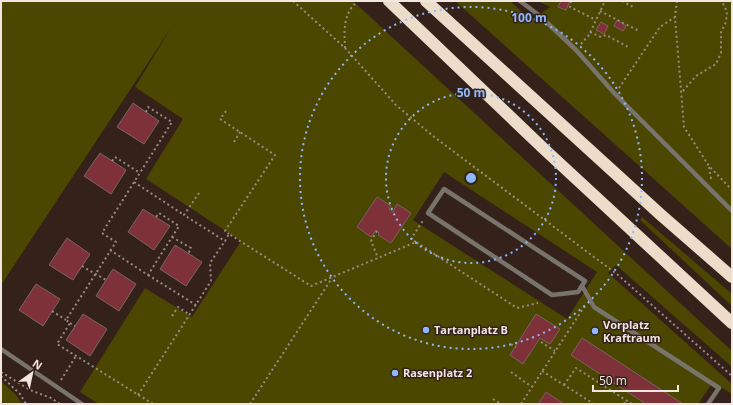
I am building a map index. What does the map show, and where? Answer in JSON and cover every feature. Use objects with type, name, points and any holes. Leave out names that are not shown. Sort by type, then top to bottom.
[{"type":"highway","points":[[389,1],[732,323]]},
{"type":"highway","points":[[426,1],[661,216],[732,277]]},
{"type":"lane","points":[[520,1],[540,16],[576,50],[615,94],[732,211]]},
{"type":"lane","points":[[444,189],[585,281],[578,292],[552,295],[428,213],[444,189]]},
{"type":"lane","points":[[582,286],[594,307],[719,388],[708,404]]},
{"type":"lane","points":[[1,349],[82,404]]},
{"type":"path","points":[[293,1],[344,48],[401,109],[433,136],[618,275],[732,376]]},
{"type":"path","points":[[344,48],[345,23],[350,7],[358,1]]},
{"type":"path","points":[[571,1],[570,7],[596,20]]},
{"type":"path","points":[[576,50],[590,32],[605,1]]},
{"type":"path","points":[[622,1],[633,7]]},
{"type":"path","points":[[677,1],[676,17],[684,127],[709,166],[732,190]]},
{"type":"path","points":[[682,91],[696,76],[716,64],[721,53],[721,32],[726,22],[727,12],[722,1]]},
{"type":"path","points":[[600,11],[639,31]]},
{"type":"path","points":[[615,94],[660,28],[676,17]]},
{"type":"path","points":[[590,32],[602,37],[606,35],[630,48]]},
{"type":"path","points":[[66,320],[116,242],[102,233],[172,122],[148,107],[146,112]]},
{"type":"path","points":[[226,110],[220,119],[275,155],[225,231],[311,286],[416,242]]},
{"type":"path","points":[[234,142],[240,132]]},
{"type":"path","points":[[112,161],[115,157],[140,173]]},
{"type":"path","points":[[134,182],[225,241]]},
{"type":"path","points":[[184,215],[199,193]]},
{"type":"path","points":[[148,274],[179,226],[159,213],[156,217]]},
{"type":"path","points":[[428,213],[411,238],[517,308],[538,303]]},
{"type":"path","points":[[377,231],[371,241],[378,258]]},
{"type":"path","points":[[138,395],[211,281],[210,263],[230,234]]},
{"type":"path","points":[[172,237],[191,248],[188,254]]},
{"type":"path","points":[[110,250],[196,305]]},
{"type":"path","points":[[82,266],[106,280]]},
{"type":"path","points":[[250,404],[333,277]]},
{"type":"path","points":[[172,316],[178,307],[190,314]]},
{"type":"path","points":[[521,404],[584,307]]},
{"type":"path","points":[[52,311],[75,326]]},
{"type":"path","points":[[70,323],[57,344],[153,404]]},
{"type":"path","points":[[541,342],[555,351]]},
{"type":"path","points":[[511,344],[516,347]]},
{"type":"path","points":[[57,387],[76,356]]},
{"type":"path","points":[[564,385],[576,368],[632,404]]},
{"type":"path","points":[[542,371],[594,404]]},
{"type":"path","points":[[1,372],[30,390],[51,398],[60,404]]},
{"type":"path","points":[[511,372],[532,386]]},
{"type":"path","points":[[1,376],[20,394],[26,404]]},
{"type":"path","points":[[493,399],[501,404]]},
{"type":"path","points":[[624,404],[626,400]]},
{"type":"shaded area","points":[[1,1],[353,1],[732,351],[732,367],[616,265],[608,273],[732,384],[732,394],[713,382],[698,404],[683,404],[582,338],[571,355],[646,404],[564,404],[546,392],[538,404],[99,404],[80,392],[145,288],[192,317],[241,241],[146,179],[183,119],[135,87],[171,28],[1,285]],"holes":[[[444,172],[597,272],[567,319],[413,220]],[[377,197],[391,206],[389,209],[393,212],[398,205],[410,213],[391,243],[378,235],[379,233],[376,230],[357,227]],[[536,315],[540,338],[523,363],[510,355]]]},
{"type":"shaded area","points":[[455,1],[510,1],[531,20],[550,7],[538,1],[732,1],[732,249]]},
{"type":"shaded area","points":[[642,217],[732,294],[732,306],[640,220]]},
{"type":"shaded area","points":[[1,381],[16,395],[22,404],[4,404],[1,400]]},
{"type":"building","points":[[561,1],[570,1],[566,10],[558,7]]},
{"type":"building","points":[[617,20],[626,26],[623,31],[614,26]]},
{"type":"building","points":[[601,22],[608,26],[604,34],[596,30]]},
{"type":"building","points":[[133,103],[159,121],[144,144],[117,127]]},
{"type":"building","points":[[100,153],[126,170],[111,194],[84,176]]},
{"type":"building","points":[[377,197],[391,206],[389,209],[393,212],[397,204],[411,213],[391,243],[378,235],[379,233],[376,230],[371,237],[357,227]]},
{"type":"building","points":[[143,209],[170,226],[154,250],[128,232]]},
{"type":"building","points":[[67,238],[90,254],[73,280],[49,265]]},
{"type":"building","points":[[175,245],[202,262],[186,286],[160,269]]},
{"type":"building","points":[[113,269],[136,284],[119,311],[96,296]]},
{"type":"building","points":[[36,284],[60,299],[43,326],[19,310]]},
{"type":"building","points":[[83,314],[107,329],[90,356],[66,340]]},
{"type":"building","points":[[536,314],[560,329],[550,344],[540,338],[523,364],[510,355]]},
{"type":"building","points":[[582,338],[683,404],[646,404],[571,355]]},
{"type":"building","points":[[546,392],[564,404],[538,404]]},
{"type":"place","name":"Tartanplatz B","points":[[426,330]]},
{"type":"place","name":"Vorplatz Kraftraum","points":[[595,331]]},
{"type":"place","name":"Rasenplatz 2","points":[[395,373]]}]
